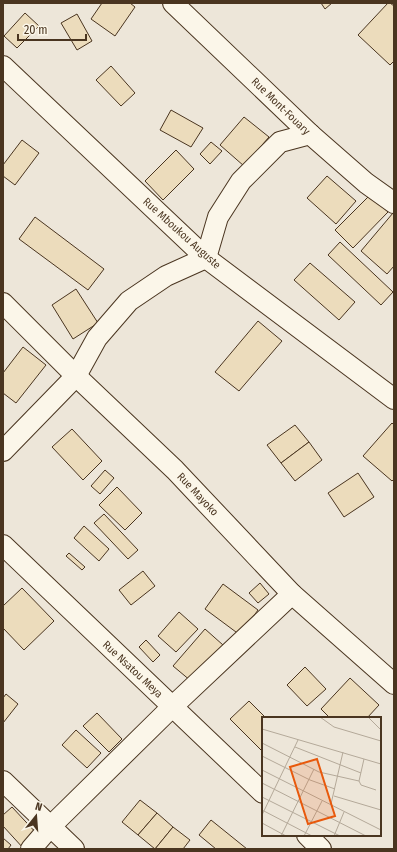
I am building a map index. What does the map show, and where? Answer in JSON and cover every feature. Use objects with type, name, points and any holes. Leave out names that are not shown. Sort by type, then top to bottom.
[{"type":"street","name":"Rue Mont-Fouary","points":[[173,3],[310,134],[366,183],[394,203]]},
{"type":"street","name":"Rue Mboukou Auguste","points":[[3,66],[206,258],[394,399]]},
{"type":"street","points":[[3,451],[76,376],[97,338],[129,300],[166,276],[206,258],[218,217],[241,181],[280,142],[310,134]]},
{"type":"street","name":"Rue Mayoko","points":[[3,303],[76,376],[175,470],[292,594],[392,677]]},
{"type":"street","name":"Rue Nsatou Meya","points":[[3,545],[262,792]]},
{"type":"street","points":[[31,849],[50,827],[173,706],[292,594]]},
{"type":"street","points":[[3,781],[74,849]]},
{"type":"street","points":[[308,836],[322,849]]},
{"type":"shaded area","points":[[3,3],[394,3],[394,849],[3,849]]},
{"type":"building","points":[[102,3],[130,3],[135,7],[115,36],[91,19]]},
{"type":"building","points":[[321,3],[332,3],[325,9]]},
{"type":"building","points":[[388,3],[394,6],[394,61],[390,65],[358,35]]},
{"type":"building","points":[[25,13],[39,26],[17,48],[4,36]]},
{"type":"building","points":[[77,14],[92,41],[77,50],[61,23]]},
{"type":"building","points":[[111,66],[135,93],[121,106],[96,80]]},
{"type":"building","points":[[171,110],[203,128],[191,147],[160,130]]},
{"type":"building","points":[[244,117],[269,137],[244,166],[220,145]]},
{"type":"building","points":[[22,140],[39,153],[15,185],[3,176],[3,165]]},
{"type":"building","points":[[211,142],[222,151],[210,164],[200,154]]},
{"type":"building","points":[[176,150],[194,169],[163,200],[145,181]]},
{"type":"building","points":[[327,176],[356,201],[336,224],[307,198]]},
{"type":"building","points":[[370,195],[388,212],[353,248],[335,230]]},
{"type":"building","points":[[393,213],[394,266],[387,274],[361,251]]},
{"type":"building","points":[[35,217],[104,269],[88,290],[19,239]]},
{"type":"building","points":[[340,242],[393,292],[381,305],[328,255]]},
{"type":"building","points":[[310,263],[355,302],[339,320],[294,280]]},
{"type":"building","points":[[76,289],[98,323],[73,339],[52,305]]},
{"type":"building","points":[[258,321],[282,341],[239,391],[215,372]]},
{"type":"building","points":[[23,347],[46,365],[16,403],[3,393],[3,373]]},
{"type":"building","points":[[392,423],[394,425],[394,479],[392,481],[363,456]]},
{"type":"building","points":[[295,425],[309,442],[281,463],[267,445]]},
{"type":"building","points":[[72,429],[102,461],[83,480],[52,447]]},
{"type":"building","points":[[309,442],[322,460],[295,481],[281,463]]},
{"type":"building","points":[[105,470],[114,478],[100,494],[91,486]]},
{"type":"building","points":[[358,473],[374,497],[344,517],[328,493]]},
{"type":"building","points":[[117,487],[142,513],[125,530],[99,505]]},
{"type":"building","points":[[104,514],[138,550],[128,559],[94,523]]},
{"type":"building","points":[[84,526],[109,549],[99,561],[74,538]]},
{"type":"building","points":[[69,553],[85,567],[82,570],[66,556]]},
{"type":"building","points":[[143,571],[155,586],[131,605],[119,590]]},
{"type":"building","points":[[260,583],[269,594],[258,603],[249,593]]},
{"type":"building","points":[[223,584],[258,610],[240,635],[205,609]]},
{"type":"building","points":[[22,588],[54,621],[24,650],[3,628],[3,606]]},
{"type":"building","points":[[179,612],[198,629],[176,652],[158,636]]},
{"type":"building","points":[[205,629],[223,645],[191,681],[173,666]]},
{"type":"building","points":[[146,640],[160,655],[153,662],[139,647]]},
{"type":"building","points":[[305,667],[326,689],[307,706],[287,685]]},
{"type":"building","points":[[350,678],[379,705],[368,717],[329,717],[321,709]]},
{"type":"building","points":[[6,694],[18,704],[3,723],[3,698]]},
{"type":"building","points":[[249,701],[265,717],[262,717],[262,751],[230,719]]},
{"type":"building","points":[[97,713],[122,739],[109,752],[83,726]]},
{"type":"building","points":[[76,730],[101,753],[87,768],[62,745]]},
{"type":"building","points":[[140,800],[157,813],[138,835],[122,822]]},
{"type":"building","points":[[12,807],[39,836],[24,849],[3,826],[3,815]]},
{"type":"building","points":[[157,813],[173,827],[155,849],[138,835]]},
{"type":"building","points":[[211,820],[247,849],[216,849],[199,835]]},
{"type":"building","points":[[173,827],[190,840],[183,849],[155,849]]},
{"type":"building","points":[[3,838],[11,845],[8,849],[3,849]]}]
